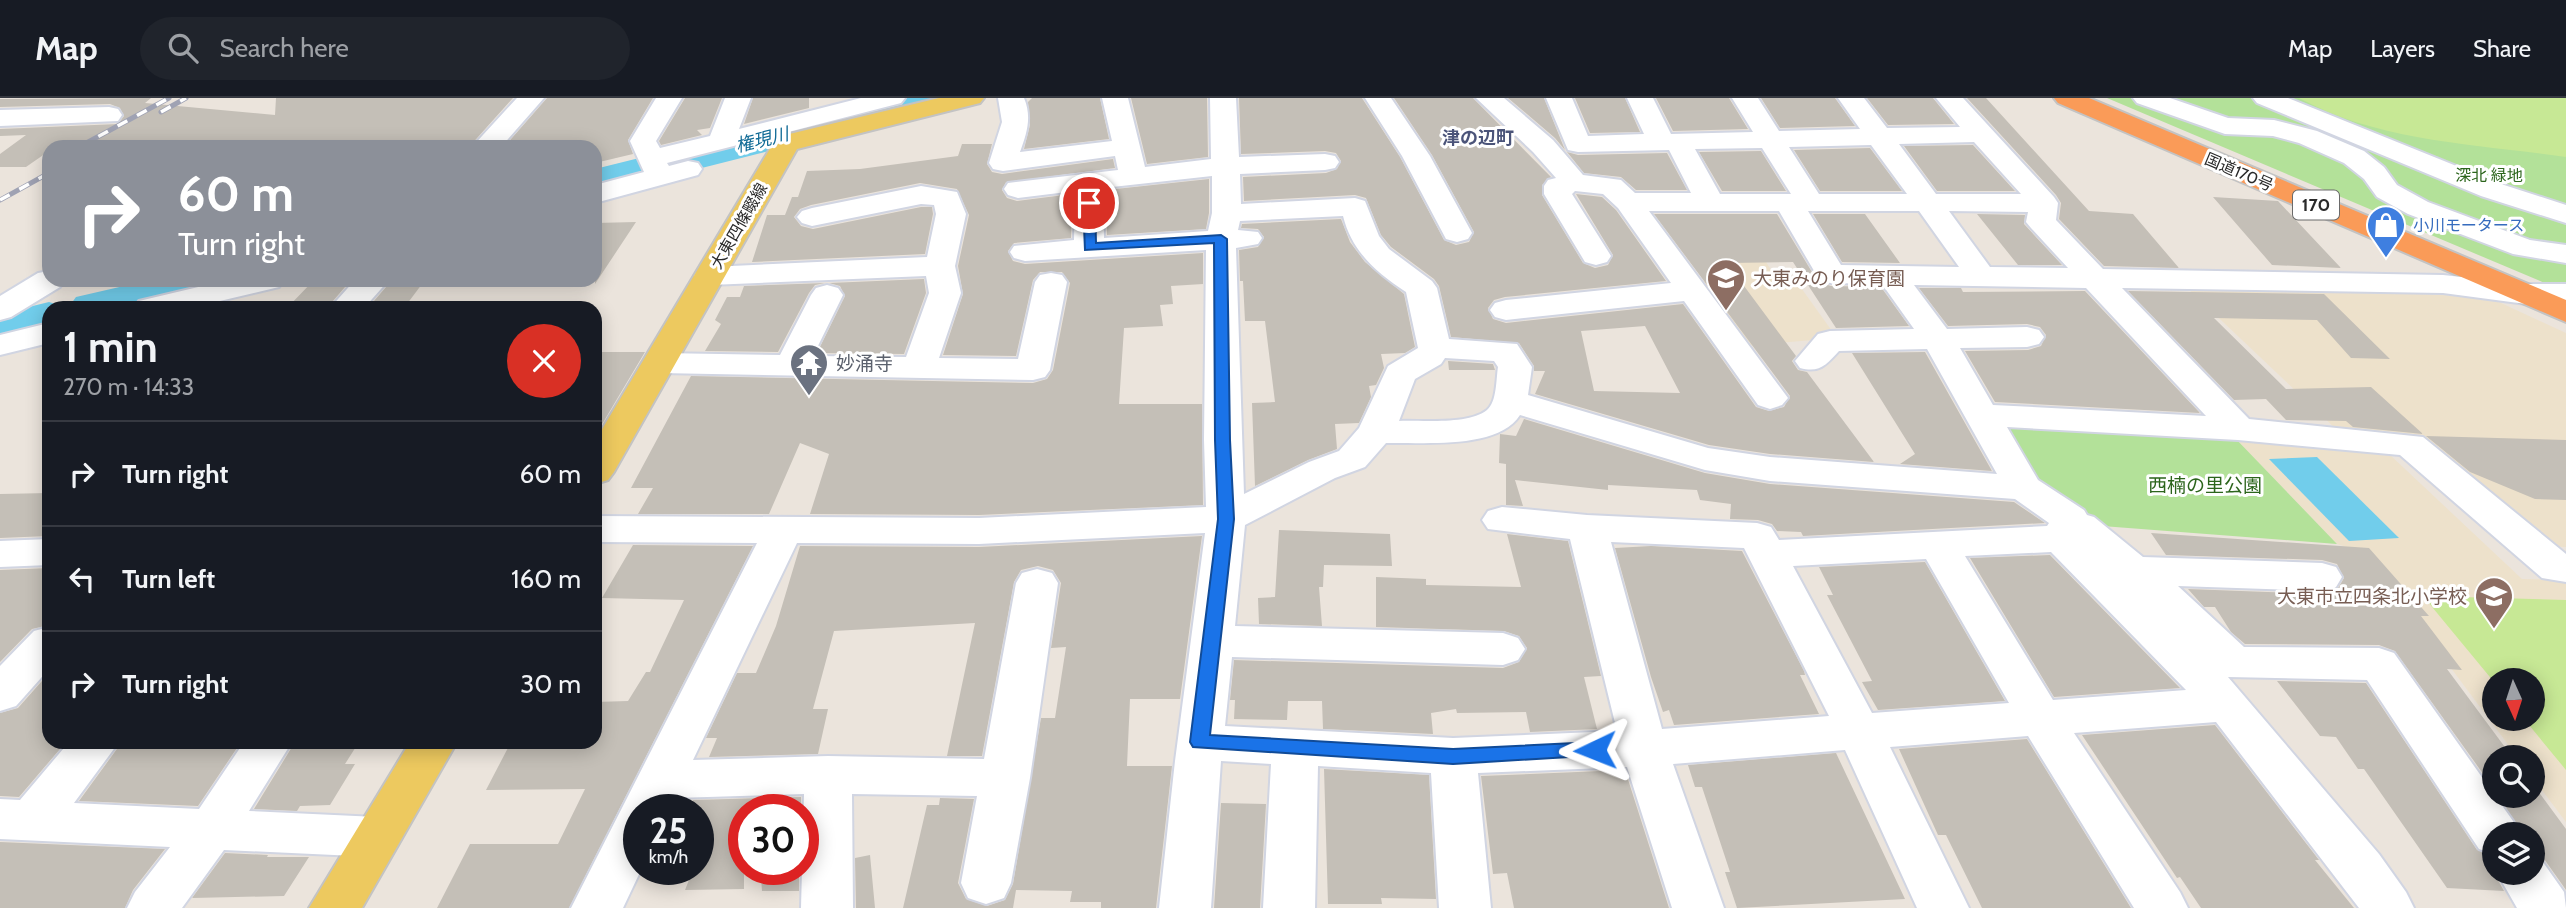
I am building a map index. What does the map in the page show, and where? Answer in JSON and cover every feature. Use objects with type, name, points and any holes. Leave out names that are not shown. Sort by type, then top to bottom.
[{"type":"highway","name":"国道170号","points":[[2067,98],[2566,312]]},
{"type":"main road","points":[[787,143],[819,119],[971,98]]},
{"type":"main road","name":"大東四條畷線","points":[[602,460],[787,143]]},
{"type":"main road","points":[[335,908],[430,749]]},
{"type":"street","points":[[492,140],[531,98]]},
{"type":"street","points":[[656,168],[643,141],[669,98]]},
{"type":"street","points":[[718,150],[738,98]]},
{"type":"street","points":[[602,191],[656,168],[892,98]]},
{"type":"street","points":[[1011,98],[1017,110],[1017,121],[1003,163],[1125,147]]},
{"type":"street","points":[[1115,98],[1134,175]]},
{"type":"street","points":[[1185,908],[1200,742],[1226,519],[1222,440],[1227,166],[1223,98]]},
{"type":"street","points":[[1378,98],[1416,156],[1457,233]]},
{"type":"street","points":[[1489,98],[1543,146],[1575,183]]},
{"type":"street","points":[[1559,98],[1578,145]]},
{"type":"street","points":[[1640,98],[1710,202]]},
{"type":"street","points":[[1745,98],[1799,202],[1831,274],[2443,284],[2526,294],[2566,294]]},
{"type":"street","points":[[1851,98],[1981,276]]},
{"type":"street","points":[[1948,98],[2044,203]]},
{"type":"street","points":[[2146,98],[2225,126],[2274,128],[2308,137],[2354,157],[2374,173],[2387,191],[2418,208],[2513,245],[2539,252],[2566,254]]},
{"type":"street","points":[[2266,98],[2491,190],[2566,214]]},
{"type":"street","points":[[5,129],[44,117],[109,115]]},
{"type":"street","points":[[1543,146],[1982,134]]},
{"type":"street","points":[[718,150],[787,143]]},
{"type":"street","points":[[1018,189],[1227,166],[1325,162]]},
{"type":"street","points":[[1089,181],[1089,247]]},
{"type":"street","points":[[1596,256],[1558,194],[1558,186],[1575,183],[1611,186],[1628,202],[1770,398]]},
{"type":"street","points":[[812,218],[921,195],[947,198],[951,214],[940,266],[945,293],[919,368]]},
{"type":"street","points":[[1628,202],[2044,203]]},
{"type":"street","points":[[2044,203],[2041,222],[2238,429]]},
{"type":"street","points":[[1025,252],[1089,247],[1224,226],[1360,232],[1388,268],[1421,288],[1436,348]]},
{"type":"street","points":[[710,276],[940,266]]},
{"type":"street","points":[[1892,276],[1937,338],[2024,488],[2066,528],[2227,704],[2361,869],[2388,908]]},
{"type":"street","points":[[660,363],[1033,370],[1051,282]]},
{"type":"street","points":[[0,310],[42,284]]},
{"type":"street","points":[[180,301],[238,287]]},
{"type":"street","points":[[353,301],[366,287]]},
{"type":"street","points":[[1506,310],[1690,291]]},
{"type":"street","points":[[791,366],[827,295]]},
{"type":"street","points":[[0,345],[42,335]]},
{"type":"street","points":[[1812,360],[1829,341],[2027,337]]},
{"type":"street","points":[[1376,432],[1470,430],[1500,417],[1510,401],[1515,368],[1505,351],[1436,348]]},
{"type":"street","points":[[602,529],[979,531],[1226,519],[1322,470],[1352,459],[1376,432],[1400,373],[1429,357],[1436,348]]},
{"type":"street","points":[[1510,401],[1705,458],[1770,469],[2024,488]]},
{"type":"street","points":[[1983,415],[2238,429],[2410,445],[2556,568],[2566,568]]},
{"type":"street","points":[[1502,520],[1587,528],[1757,536],[1860,733],[1943,908]]},
{"type":"street","points":[[1587,528],[1644,748],[1698,908]]},
{"type":"street","points":[[1768,554],[1938,545],[2066,528],[2135,571],[2233,663],[2379,664],[2487,822]]},
{"type":"street","points":[[653,794],[783,531]]},
{"type":"street","points":[[1938,545],[2042,720],[2162,908]]},
{"type":"street","points":[[1,555],[42,552]]},
{"type":"street","points":[[2135,571],[2322,577]]},
{"type":"street","points":[[986,883],[1006,778],[1037,583]]},
{"type":"street","points":[[1211,641],[1503,649]]},
{"type":"street","points":[[0,694],[42,649]]},
{"type":"street","points":[[1200,742],[1453,756],[1644,748],[2227,704]]},
{"type":"street","points":[[1289,908],[1295,748]]},
{"type":"street","points":[[15,820],[89,749]]},
{"type":"street","points":[[153,908],[211,830],[264,749]]},
{"type":"street","points":[[1453,756],[1465,908]]},
{"type":"street","points":[[828,775],[828,908]]},
{"type":"street","points":[[662,794],[828,775],[1006,778]]},
{"type":"street","points":[[15,820],[377,837]]},
{"type":"street","points":[[597,908],[623,855]]},
{"type":"street","points":[[2530,885],[2546,908]]},
{"type":"shaded area","points":[[1750,236],[1776,278],[1794,278],[1837,338],[1743,346],[1697,282],[1736,278],[1709,237]]},
{"type":"shaded area","points":[[2185,286],[2486,296],[2566,333],[2566,547],[2539,546],[2417,440],[2337,430]]},
{"type":"shaded area","name":"大東市立四条北小学校","points":[[2235,438],[2388,453],[2522,579],[2566,580],[2566,822],[2545,794],[2545,745],[2508,745],[2499,732],[2545,731],[2545,668],[2482,668],[2482,710],[2384,578],[2359,551],[2337,544]]},
{"type":"green space","name":"深北 緑地","points":[[2107,98],[2566,98],[2566,292]]},
{"type":"green space","points":[[2299,98],[2566,98],[2566,157],[2395,133],[2330,113]]},
{"type":"green space","name":"西楠の里公園","points":[[2006,424],[2235,438],[2337,544],[2102,526],[2029,482],[1996,430]]},
{"type":"green space","points":[[2423,596],[2566,600],[2566,770],[2535,732],[2545,731],[2545,668],[2482,668]]},
{"type":"water","points":[[2317,457],[2399,538],[2349,541],[2269,459]]},
{"type":"building","points":[[151,98],[145,103],[275,115],[276,98],[513,98],[475,140],[42,140],[42,156],[26,167],[0,167],[0,154],[26,135],[0,136],[0,129],[118,124],[124,116],[120,108],[110,104],[0,107],[0,99]]},
{"type":"building","points":[[547,98],[653,98],[628,140],[633,154],[602,161],[602,140],[510,140]]},
{"type":"building","points":[[685,98],[722,98],[710,128],[697,130],[702,135],[661,145],[659,141]]},
{"type":"building","points":[[753,98],[809,98],[809,108],[744,124]]},
{"type":"building","points":[[1032,98],[1100,98],[1109,139],[1024,149],[1030,125],[1028,102]]},
{"type":"building","points":[[1131,98],[1207,98],[1208,157],[1147,164]]},
{"type":"building","points":[[1239,98],[1362,98],[1400,157],[1444,240],[1456,245],[1469,242],[1474,232],[1432,155],[1394,98],[1473,98],[1551,177],[1542,185],[1542,195],[1583,263],[1595,268],[1608,265],[1613,255],[1576,194],[1602,197],[1616,210],[1666,281],[1505,297],[1494,300],[1488,308],[1493,319],[1506,323],[1683,304],[1756,407],[1769,411],[1784,407],[1790,396],[1654,214],[1777,214],[1818,282],[1831,286],[1881,287],[1909,326],[1836,328],[1793,262],[1727,263],[1796,356],[1792,361],[1798,370],[1807,372],[1874,462],[1770,454],[1709,445],[1535,394],[1545,371],[1534,371],[1534,366],[1519,343],[1451,337],[1439,286],[1434,279],[1391,247],[1381,235],[1366,198],[1355,195],[1244,201],[1243,177],[1326,173],[1337,169],[1341,161],[1336,153],[1325,151],[1241,154]],"holes":[[[1645,326],[1680,393],[1594,391],[1581,331]]]},
{"type":"building","points":[[1508,98],[1544,98],[1565,150],[1555,138]]},
{"type":"building","points":[[1575,98],[1625,98],[1640,132],[1590,133]]},
{"type":"building","points":[[1656,98],[1729,98],[1748,129],[1673,131]]},
{"type":"building","points":[[1761,98],[1835,98],[1855,126],[1780,128]]},
{"type":"building","points":[[1867,98],[1933,98],[1954,124],[1888,125]]},
{"type":"building","points":[[1967,98],[1986,98],[2089,211],[2133,214],[2179,268],[2104,266],[2059,219],[2061,203],[2056,195]]},
{"type":"building","points":[[962,144],[992,144],[987,164],[992,172],[1002,174],[1113,159],[1115,168],[1006,182],[1002,190],[1007,198],[1017,201],[1072,194],[1071,238],[1014,243],[1008,251],[1013,261],[1025,264],[1203,253],[1203,284],[1171,286],[1173,304],[1160,305],[1163,326],[1124,328],[1119,404],[1202,404],[1203,505],[979,515],[810,514],[829,454],[800,443],[769,514],[638,514],[653,488],[631,488],[691,376],[1033,383],[1047,379],[1053,370],[1070,283],[1062,272],[1040,272],[1033,280],[1016,356],[943,355],[963,294],[958,266],[969,215],[957,189],[920,183],[811,205],[800,209],[794,217],[801,226],[813,229],[932,207],[925,254],[752,262],[767,215],[785,215],[792,197],[798,197],[807,171],[860,169],[958,156]]},
{"type":"building","points":[[1973,145],[2015,191],[1937,191],[1904,146]]},
{"type":"building","points":[[1870,148],[1902,191],[1820,191],[1794,150]]},
{"type":"building","points":[[1761,151],[1786,191],[1722,191],[1699,152]]},
{"type":"building","points":[[1567,152],[1578,155],[1667,153],[1687,190],[1636,190],[1621,177],[1584,173]]},
{"type":"building","points":[[1209,179],[1206,229],[1107,235],[1106,190]]},
{"type":"building","points":[[2213,197],[2278,201],[2341,268],[2272,265]]},
{"type":"building","points":[[1813,214],[1865,214],[1900,263],[1842,262]]},
{"type":"building","points":[[1977,214],[2025,215],[2024,224],[2062,265],[2018,265]]},
{"type":"building","points":[[1341,219],[1350,242],[1365,262],[1404,294],[1415,347],[1405,353],[1381,354],[1384,368],[1376,385],[1369,386],[1371,397],[1359,423],[1335,424],[1337,449],[1255,486],[1252,403],[1275,402],[1265,321],[1245,321],[1243,281],[1240,281],[1239,250],[1258,247],[1264,237],[1258,229],[1241,228],[1242,224]]},
{"type":"building","points":[[636,222],[602,273],[602,223]]},
{"type":"building","points":[[924,279],[926,293],[904,354],[817,353],[845,296],[840,286],[829,283]]},
{"type":"building","points":[[825,283],[815,285],[809,293],[778,352],[705,351],[721,324],[715,320],[727,297],[740,297],[744,286]]},
{"type":"building","points":[[307,287],[345,287],[333,301],[294,301]]},
{"type":"building","points":[[386,287],[420,287],[409,301],[374,301]]},
{"type":"building","points":[[1919,288],[1961,288],[1963,292],[2085,291],[2200,413],[1995,402],[1965,351],[2028,350],[2041,346],[2046,335],[2040,327],[2027,324],[1948,326]]},
{"type":"building","points":[[2128,291],[2324,294],[2390,359],[2351,358],[2317,320],[2214,318],[2286,389],[2371,387],[2423,434],[2353,427],[2346,421],[2286,420],[2266,399],[2234,400]]},
{"type":"building","points":[[602,352],[645,352],[602,424]]},
{"type":"building","points":[[1925,352],[1992,471],[1900,464],[1915,454],[1852,353]]},
{"type":"building","points":[[1448,361],[1493,364],[1495,370],[1449,370]]},
{"type":"building","points":[[1524,419],[1705,473],[1770,484],[2014,502],[2045,523],[1803,536],[1801,532],[1777,531],[1772,524],[1758,520],[1730,519],[1731,504],[1700,500],[1697,490],[1608,485],[1608,490],[1515,480],[1523,506],[1506,505],[1506,464],[1499,463],[1500,434],[1516,436]]},
{"type":"building","points":[[2426,436],[2566,440],[2566,500],[2535,499],[2470,472]]},
{"type":"building","points":[[42,493],[42,536],[0,538],[0,494]]},
{"type":"building","points":[[1279,530],[1390,534],[1392,566],[1324,565],[1323,587],[1319,587],[1322,626],[1259,624],[1258,598],[1275,597]]},
{"type":"building","points":[[2151,533],[2369,548],[2429,616],[2421,616],[2462,670],[2447,669],[2482,716],[2482,732],[2494,732],[2503,745],[2482,745],[2482,772],[2395,651],[2379,645],[2245,644],[2231,632],[2215,607],[2204,607],[2188,589],[2323,594],[2337,590],[2344,578],[2337,564],[2322,560],[2166,555]]},
{"type":"building","points":[[1507,534],[1568,541],[1601,676],[1584,677],[1597,729],[1530,732],[1526,712],[1457,713],[1456,709],[1431,713],[1433,734],[1323,729],[1322,701],[1288,701],[1287,720],[1234,719],[1235,700],[1230,700],[1234,660],[1503,668],[1519,662],[1527,648],[1519,636],[1504,631],[1376,627],[1376,577],[1426,579],[1426,585],[1521,587]]},
{"type":"building","points":[[1202,536],[1180,699],[1130,699],[1127,766],[1172,766],[1156,908],[1101,908],[1101,902],[1070,902],[1072,891],[1016,890],[1013,908],[903,908],[927,805],[939,805],[940,798],[974,799],[958,883],[966,899],[987,906],[1005,900],[1013,884],[1041,718],[1055,718],[1066,647],[1051,648],[1061,583],[1053,570],[1038,566],[1021,570],[1014,582],[982,756],[947,756],[975,623],[834,631],[813,709],[828,709],[818,754],[709,757],[717,738],[706,738],[737,673],[756,673],[776,626],[800,546],[979,547]]},
{"type":"building","points":[[633,545],[753,546],[627,794],[623,794],[623,802],[569,908],[437,908],[470,844],[558,844],[585,789],[486,790],[507,749],[602,749],[602,702],[628,701],[646,672],[650,672],[684,600],[602,598]]},
{"type":"building","points":[[1651,546],[1742,551],[1804,671],[1805,675],[1800,675],[1819,714],[1674,725],[1669,710],[1663,712],[1651,677],[1615,548]]},
{"type":"building","points":[[2050,555],[2180,688],[2054,697],[1970,558]]},
{"type":"building","points":[[1925,562],[2005,701],[1878,710],[1862,682],[1872,681],[1827,595],[1833,595],[1819,567]]},
{"type":"building","points":[[42,568],[42,627],[32,629],[0,662],[0,570]]},
{"type":"building","points":[[42,681],[42,749],[60,749],[19,797],[0,796],[0,713],[18,708]]},
{"type":"building","points":[[2277,681],[2366,683],[2477,850],[2482,852],[2482,885],[2501,885],[2504,891],[2447,888],[2364,769],[2358,769],[2336,737],[2320,736]]},
{"type":"building","points":[[2215,725],[2354,908],[2201,908],[2180,877],[2177,878],[2082,735]]},
{"type":"building","points":[[2027,739],[2131,908],[1982,908],[1946,835],[1938,835],[1899,749]]},
{"type":"building","points":[[117,749],[236,749],[198,806],[79,801]]},
{"type":"building","points":[[291,749],[355,749],[345,764],[355,764],[330,805],[300,806],[297,811],[254,809]]},
{"type":"building","points":[[1836,753],[1905,899],[1737,908],[1725,872],[1730,872],[1702,787],[1695,787],[1688,765]]},
{"type":"building","points":[[1324,769],[1429,775],[1436,899],[1381,898],[1382,904],[1328,904]]},
{"type":"building","points":[[1625,770],[1669,908],[1514,908],[1507,873],[1493,874],[1481,776]]},
{"type":"building","points":[[714,799],[728,799],[728,885],[744,885],[744,889],[685,890],[687,885],[714,885]]},
{"type":"building","points":[[2545,801],[2566,829],[2566,890],[2545,860],[2545,822],[2514,822],[2506,808],[2545,808]]},
{"type":"building","points":[[1221,803],[1266,804],[1260,908],[1214,908]]},
{"type":"building","points":[[0,842],[165,849],[133,890],[125,908],[0,908]]},
{"type":"building","points":[[225,853],[309,857],[284,896],[192,898]]},
{"type":"building","points":[[870,855],[875,908],[856,908],[855,858]]},
{"type":"building","points":[[762,885],[799,885],[799,891],[762,891]]},
{"type":"waterway","name":"権現川","points":[[602,180],[929,98]]},
{"type":"waterway","name":"権現川","points":[[124,301],[186,287]]},
{"type":"waterway","name":"権現川","points":[[0,330],[42,320]]},
{"type":"railway","points":[[92,140],[169,98]]},
{"type":"railway","points":[[161,112],[186,98]]},
{"type":"railway","points":[[0,200],[42,177]]},
{"type":"place","name":"小川モータース","points":[[2386,259]]},
{"type":"place","name":"大東みのり保育園","points":[[1726,312]]},
{"type":"place","name":"妙涌寺","points":[[809,397]]},
{"type":"place","name":"大東市立四条北小学校","points":[[2494,630]]},
{"type":"district","name":"津の辺町","points":[[1478,138]]},
{"type":"route","points":[[1089,203],[1089,247],[1221,239],[1222,440],[1226,519],[1200,742],[1453,756],[1595,750]]}]
